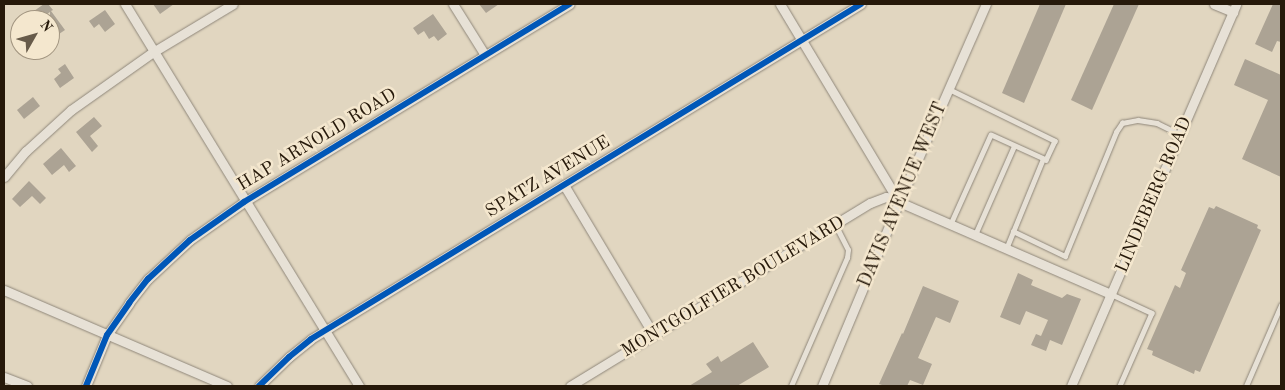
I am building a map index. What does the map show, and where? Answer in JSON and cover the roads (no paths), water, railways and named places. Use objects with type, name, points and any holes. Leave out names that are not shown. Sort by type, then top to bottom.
[{"type":"street","points":[[124,4],[244,202],[359,386]]},
{"type":"street","points":[[4,177],[26,152],[71,110],[154,52],[233,4]]},
{"type":"street","points":[[453,4],[485,55]]},
{"type":"street","name":"HAP ARNOLD ROAD","points":[[86,386],[107,335],[129,303],[168,260],[190,240],[244,202],[570,4]]},
{"type":"street","points":[[780,4],[899,202],[1111,294]]},
{"type":"street","name":"SPATZ AVENUE","points":[[259,386],[289,357],[325,331],[861,4]]},
{"type":"street","name":"DAVIS AVENUE WEST","points":[[822,386],[899,202],[986,4]]},
{"type":"street","points":[[1214,4],[1234,8]]},
{"type":"street","name":"LINDEBERG ROAD","points":[[1071,386],[1234,8]]},
{"type":"street","points":[[564,185],[653,334]]},
{"type":"street","name":"MONTGOLFIER BOULEVARD","points":[[570,386],[870,203],[886,198],[899,202]]},
{"type":"street","points":[[4,290],[226,386]]},
{"type":"street","points":[[4,377],[26,386]]},
{"type":"lane","points":[[949,88],[1055,141],[1046,160],[991,135],[951,224]]},
{"type":"lane","points":[[1013,231],[1065,256],[1116,132],[1122,123],[1138,120],[1157,123],[1180,134]]},
{"type":"lane","points":[[976,235],[1014,146]]},
{"type":"lane","points":[[1006,249],[1043,159]]},
{"type":"lane","points":[[791,386],[847,258],[848,250],[835,225]]},
{"type":"lane","points":[[1111,294],[1152,313],[1120,386]]},
{"type":"lane","points":[[1246,386],[1281,305]]}]
